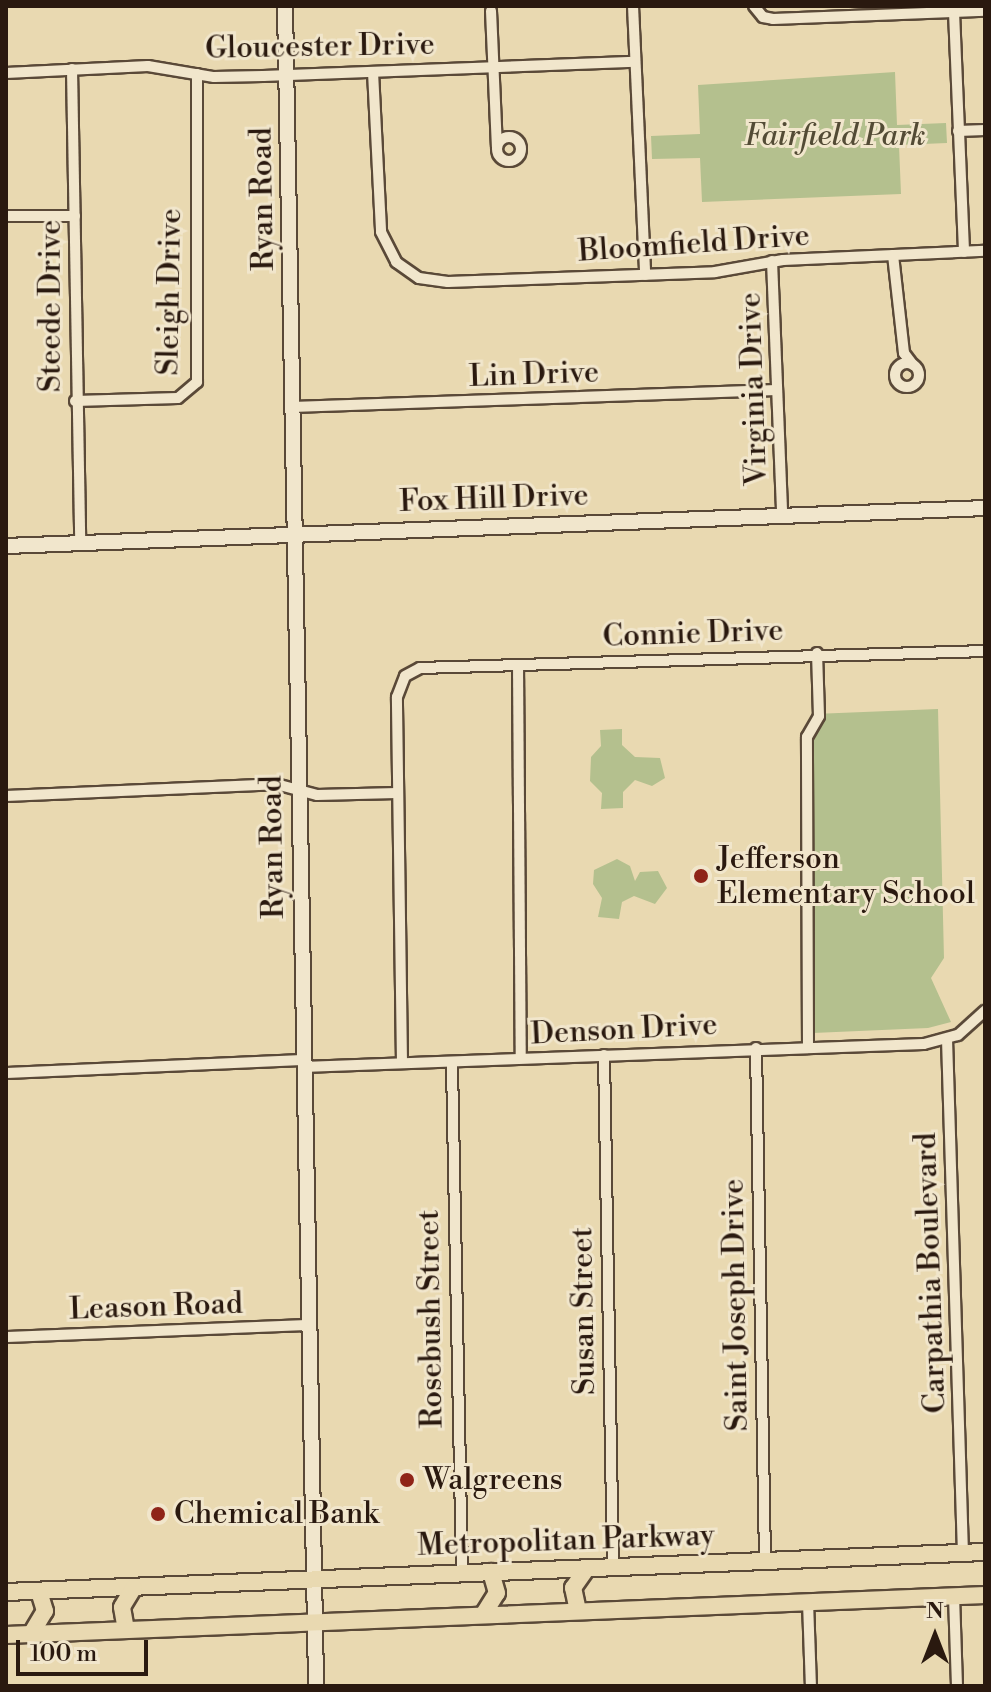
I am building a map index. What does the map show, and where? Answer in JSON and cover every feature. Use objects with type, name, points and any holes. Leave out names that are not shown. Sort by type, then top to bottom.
[{"type":"main road","name":"Ryan Road","points":[[285,6],[316,1686]]},
{"type":"main road","name":"Fox Hill Drive","points":[[6,546],[985,508]]},
{"type":"main road","name":"Metropolitan Parkway","points":[[6,1592],[985,1552]]},
{"type":"main road","points":[[578,1611],[573,1588],[587,1568]]},
{"type":"main road","points":[[483,1615],[497,1593],[491,1572]]},
{"type":"main road","points":[[126,1630],[122,1607],[134,1587]]},
{"type":"main road","points":[[31,1634],[45,1611],[39,1591]]},
{"type":"main road","points":[[6,1635],[985,1595]]},
{"type":"street","points":[[633,6],[645,275]]},
{"type":"street","points":[[754,6],[763,17],[985,11]]},
{"type":"street","points":[[491,11],[499,128],[497,147],[501,158],[515,159],[521,149],[515,139],[499,128]]},
{"type":"street","points":[[954,12],[964,252]]},
{"type":"street","name":"Gloucester Drive","points":[[6,73],[156,66],[197,74],[286,75],[635,62]]},
{"type":"street","name":"Steede Drive","points":[[72,69],[75,401],[80,543]]},
{"type":"street","name":"Bloomfield Drive","points":[[373,72],[381,232],[388,252],[409,273],[448,282],[645,275],[715,272],[772,261],[985,251]]},
{"type":"street","name":"Sleigh Drive","points":[[75,401],[178,398],[197,382],[197,74]]},
{"type":"street","points":[[958,131],[985,130]]},
{"type":"street","points":[[497,147],[504,138],[515,139]]},
{"type":"street","points":[[6,216],[75,216]]},
{"type":"street","points":[[893,255],[904,353],[897,381],[910,387],[918,379],[904,353]]},
{"type":"street","name":"Virginia Drive","points":[[772,261],[782,515]]},
{"type":"street","points":[[899,367],[913,365]]},
{"type":"street","name":"Lin Drive","points":[[292,407],[777,390]]},
{"type":"street","name":"Connie Drive","points":[[397,793],[397,697],[405,676],[420,668],[817,653],[985,651]]},
{"type":"street","points":[[808,1044],[807,737],[819,716],[817,653]]},
{"type":"street","points":[[518,665],[521,1058]]},
{"type":"street","points":[[6,796],[276,784],[317,795],[397,793],[402,1063]]},
{"type":"street","points":[[947,1039],[985,1011]]},
{"type":"street","name":"Denson Drive","points":[[6,1073],[303,1063],[452,1065],[521,1058],[947,1039]]},
{"type":"street","name":"Carpathia Boulevard","points":[[947,1039],[963,1553]]},
{"type":"street","name":"Saint Joseph Drive","points":[[756,1048],[765,1561]]},
{"type":"street","name":"Susan Street","points":[[604,1055],[613,1567]]},
{"type":"street","name":"Rosebush Street","points":[[452,1065],[462,1573]]},
{"type":"street","name":"Leason Road","points":[[6,1337],[308,1325]]},
{"type":"street","points":[[954,1596],[957,1686]]},
{"type":"street","points":[[808,1602],[811,1686]]},
{"type":"green space","name":"Fairfield Park","points":[[895,72],[897,125],[946,123],[947,143],[899,145],[901,194],[702,202],[700,158],[652,159],[651,136],[700,134],[698,85]]},
{"type":"green space","points":[[938,709],[944,958],[931,978],[951,1022],[928,1028],[813,1033],[814,714]]},
{"type":"green space","points":[[622,729],[622,745],[635,757],[660,758],[665,778],[652,786],[635,780],[623,792],[623,808],[601,809],[602,793],[590,781],[591,757],[601,746],[600,730]]},
{"type":"green space","points":[[617,859],[630,866],[635,881],[640,872],[658,871],[667,888],[655,904],[634,896],[622,902],[619,919],[598,917],[602,898],[593,884],[594,870]]},
{"type":"place","name":"Jefferson Elementary School","points":[[701,876]]},
{"type":"place","name":"Walgreens","points":[[407,1480]]},
{"type":"place","name":"Chemical Bank","points":[[158,1514]]}]
